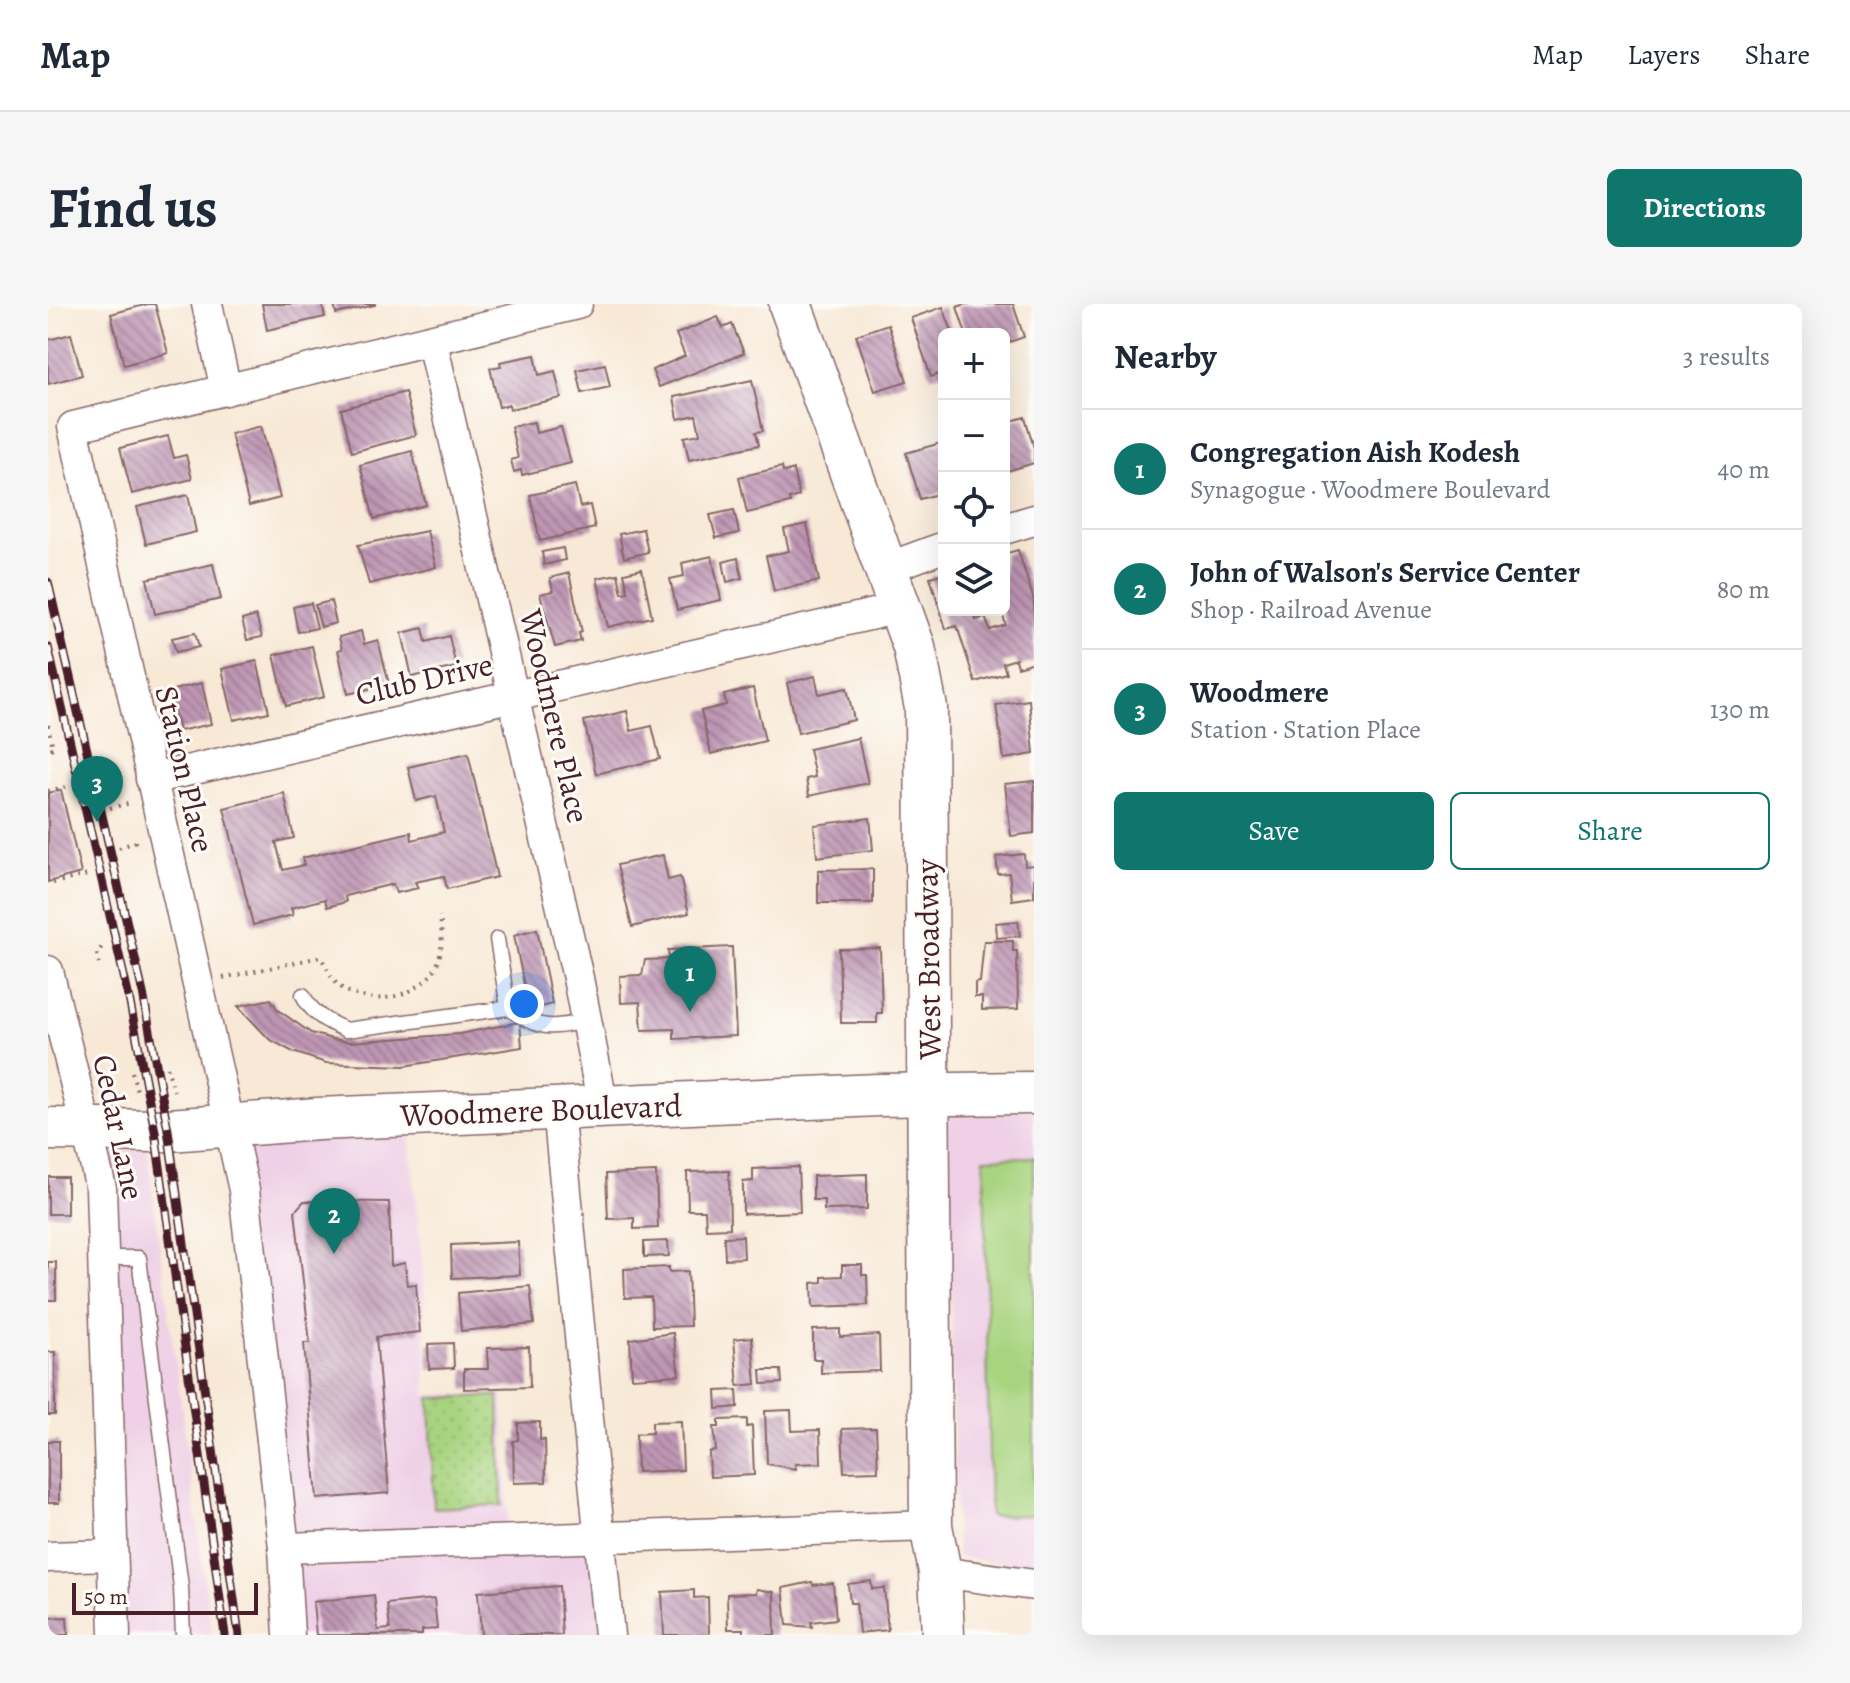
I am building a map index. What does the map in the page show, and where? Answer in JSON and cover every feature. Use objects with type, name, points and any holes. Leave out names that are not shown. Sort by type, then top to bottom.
[{"type":"main road","name":"West Broadway","points":[[790,304],[914,647],[926,708],[931,1526],[940,1572],[943,1635]]},
{"type":"main road","name":"Woodmere Boulevard","points":[[67,1128],[155,1131],[603,1107],[1034,1093]]},
{"type":"street","points":[[207,304],[226,390],[432,342],[577,304]]},
{"type":"street","name":"Woodmere Place","points":[[432,342],[603,1107]]},
{"type":"street","name":"Station Place","points":[[226,390],[73,427],[244,1190],[284,1548],[289,1635]]},
{"type":"street","points":[[1010,527],[1034,520]]},
{"type":"street","points":[[887,568],[938,549]]},
{"type":"street","name":"Club Drive","points":[[151,779],[900,608]]},
{"type":"street","name":"Cedar Lane","points":[[48,971],[67,1128],[101,1188],[115,1635]]},
{"type":"street","points":[[558,1109],[609,1635]]},
{"type":"street","points":[[284,1548],[931,1526]]},
{"type":"street","points":[[48,1557],[112,1555]]},
{"type":"street","points":[[940,1572],[1034,1585]]},
{"type":"lane","points":[[497,939],[508,1008]]},
{"type":"lane","points":[[303,995],[309,1007],[326,1022],[346,1030],[508,1008],[535,1026],[551,1028],[586,1021]]},
{"type":"lane","points":[[103,1258],[139,1258],[181,1587],[183,1635]]},
{"type":"path","points":[[48,725],[53,748],[48,750]]},
{"type":"path","points":[[48,791],[68,786]]},
{"type":"path","points":[[110,808],[122,805]]},
{"type":"path","points":[[53,883],[88,875]]},
{"type":"path","points":[[220,979],[320,957],[334,981],[344,990],[359,996],[390,998],[407,993],[434,970],[441,945],[440,916]]},
{"type":"path","points":[[99,964],[97,954],[103,945]]},
{"type":"path","points":[[167,1067],[174,1091]]},
{"type":"path","points":[[132,1072],[137,1091]]},
{"type":"shaded area","points":[[1034,1110],[1034,1568],[957,1557],[946,1113]]},
{"type":"shaded area","points":[[407,1115],[424,1284],[426,1395],[503,1393],[508,1537],[608,1529],[614,1635],[284,1635],[220,1122]]},
{"type":"shaded area","points":[[91,1131],[145,1134],[212,1635],[115,1635]]},
{"type":"green space","points":[[1034,1157],[1034,1515],[990,1516],[984,1158]]},
{"type":"green space","points":[[499,1396],[502,1505],[434,1508],[430,1398]]},
{"type":"building","points":[[155,304],[168,353],[124,365],[111,314]]},
{"type":"building","points":[[262,304],[322,304],[325,317],[267,330]]},
{"type":"building","points":[[334,304],[375,304],[375,305],[336,314]]},
{"type":"building","points":[[966,304],[1013,304],[1024,337],[1010,342],[1010,328],[964,328],[957,307]]},
{"type":"building","points":[[943,307],[951,328],[938,328],[938,374],[931,377],[911,318]]},
{"type":"building","points":[[718,317],[723,328],[732,324],[744,353],[659,387],[652,370],[685,356],[676,334]]},
{"type":"building","points":[[888,324],[907,381],[875,391],[856,335]]},
{"type":"building","points":[[71,334],[82,375],[48,384],[48,340]]},
{"type":"building","points":[[535,355],[539,375],[555,371],[561,398],[510,409],[509,405],[499,407],[490,368],[501,366],[500,362]]},
{"type":"building","points":[[605,364],[610,387],[582,393],[577,370]]},
{"type":"building","points":[[752,380],[763,431],[756,432],[759,445],[689,460],[684,437],[700,434],[696,415],[678,419],[674,397]]},
{"type":"building","points":[[405,392],[416,435],[352,452],[341,409]]},
{"type":"building","points":[[1025,417],[1034,448],[1034,463],[1010,470],[1010,421]]},
{"type":"building","points":[[534,422],[536,433],[561,427],[571,463],[522,475],[521,470],[514,472],[511,460],[518,458],[511,427]]},
{"type":"building","points":[[261,426],[280,498],[249,506],[231,434]]},
{"type":"building","points":[[168,436],[174,458],[186,455],[192,479],[132,494],[120,448]]},
{"type":"building","points":[[938,444],[938,494],[920,499],[906,453]]},
{"type":"building","points":[[412,451],[426,505],[374,519],[360,465]]},
{"type":"building","points":[[782,467],[783,472],[793,470],[799,496],[789,499],[790,503],[747,513],[739,477]]},
{"type":"building","points":[[575,485],[580,507],[590,505],[595,528],[540,541],[530,495]]},
{"type":"building","points":[[188,495],[196,532],[146,544],[137,507]]},
{"type":"building","points":[[734,510],[739,533],[716,538],[710,515]]},
{"type":"building","points":[[807,524],[819,581],[774,591],[766,556],[789,551],[784,529]]},
{"type":"building","points":[[643,529],[648,552],[624,558],[619,534]]},
{"type":"building","points":[[427,531],[436,567],[369,584],[358,545]]},
{"type":"building","points":[[563,548],[565,560],[544,565],[542,552]]},
{"type":"building","points":[[1018,550],[1034,601],[1034,662],[1018,667],[1016,659],[1003,663],[1006,673],[975,682],[957,626],[946,629],[942,616],[975,616],[976,620],[985,617],[990,630],[1006,625],[1003,616],[1010,616],[1010,552]]},
{"type":"building","points":[[712,556],[721,600],[677,610],[670,579],[684,576],[682,563]]},
{"type":"building","points":[[738,558],[742,578],[727,582],[723,562]]},
{"type":"building","points":[[213,564],[221,599],[155,614],[147,579]]},
{"type":"building","points":[[642,569],[652,617],[608,627],[597,578],[618,574],[622,593],[628,592],[624,573]]},
{"type":"building","points":[[569,573],[582,632],[579,633],[581,641],[555,647],[540,594],[553,591],[550,578]]},
{"type":"building","points":[[938,575],[938,603],[930,577]]},
{"type":"building","points":[[331,601],[336,623],[321,627],[315,605]]},
{"type":"building","points":[[311,603],[317,628],[298,632],[293,607]]},
{"type":"building","points":[[256,616],[262,637],[247,640],[242,620]]},
{"type":"building","points":[[423,628],[426,642],[449,636],[456,667],[412,677],[402,633]]},
{"type":"building","points":[[361,631],[364,644],[378,640],[389,684],[348,694],[338,650],[342,649],[339,637]]},
{"type":"building","points":[[195,633],[199,647],[176,652],[172,638]]},
{"type":"building","points":[[312,646],[324,697],[286,706],[274,655]]},
{"type":"building","points":[[257,661],[269,712],[234,720],[222,669]]},
{"type":"building","points":[[815,676],[819,694],[847,688],[854,720],[798,733],[787,683]]},
{"type":"building","points":[[202,683],[211,724],[179,731],[169,691]]},
{"type":"building","points":[[753,688],[765,741],[711,754],[701,711],[726,705],[724,695]]},
{"type":"building","points":[[1029,700],[1034,754],[1004,759],[996,705]]},
{"type":"building","points":[[627,711],[631,731],[652,726],[660,759],[596,774],[584,721]]},
{"type":"building","points":[[858,738],[868,783],[809,796],[806,779],[815,777],[809,749]]},
{"type":"building","points":[[468,753],[497,877],[447,889],[444,876],[415,882],[418,888],[396,893],[393,884],[345,896],[346,902],[327,907],[325,899],[291,908],[293,915],[253,925],[224,808],[284,793],[294,838],[276,842],[283,870],[304,865],[302,858],[411,832],[412,840],[444,832],[436,796],[416,801],[408,767]]},
{"type":"building","points":[[1034,781],[1034,833],[1011,836],[1005,784]]},
{"type":"building","points":[[61,790],[81,873],[48,882],[48,793]]},
{"type":"building","points":[[870,818],[873,850],[817,857],[814,825]]},
{"type":"building","points":[[1024,854],[1025,866],[1034,865],[1034,897],[1012,900],[1009,873],[998,874],[996,857]]},
{"type":"building","points":[[663,855],[668,880],[680,877],[689,913],[632,927],[617,865]]},
{"type":"building","points":[[873,869],[873,903],[818,903],[818,870]]},
{"type":"building","points":[[1018,921],[1020,936],[997,938],[996,923]]},
{"type":"building","points":[[537,929],[552,1004],[529,1010],[514,935]]},
{"type":"building","points":[[984,941],[1013,941],[1013,951],[1017,951],[1018,1009],[982,1010],[982,997],[975,997],[975,983],[980,982]]},
{"type":"building","points":[[732,947],[736,1036],[674,1039],[674,1029],[642,1030],[640,1002],[621,1003],[620,976],[642,975],[645,960],[669,959],[668,950]]},
{"type":"building","points":[[880,948],[882,1013],[877,1013],[877,1023],[841,1023],[839,949]]},
{"type":"building","points":[[271,999],[278,1010],[311,1033],[332,1039],[350,1042],[459,1034],[520,1022],[522,1047],[404,1066],[326,1063],[293,1052],[269,1039],[238,1006]]},
{"type":"building","points":[[798,1167],[800,1212],[743,1214],[743,1182],[753,1181],[753,1169]]},
{"type":"building","points":[[729,1171],[730,1228],[706,1229],[705,1210],[688,1210],[687,1172]]},
{"type":"building","points":[[656,1172],[658,1228],[634,1229],[634,1218],[608,1219],[606,1174]]},
{"type":"building","points":[[867,1174],[867,1209],[824,1210],[824,1200],[813,1200],[813,1176]]},
{"type":"building","points":[[48,1177],[67,1177],[67,1214],[48,1214]]},
{"type":"building","points":[[304,1201],[389,1202],[391,1266],[405,1263],[407,1285],[416,1284],[420,1332],[376,1337],[389,1493],[317,1499],[304,1343],[310,1343],[295,1211]]},
{"type":"building","points":[[743,1236],[744,1258],[725,1259],[724,1237]]},
{"type":"building","points":[[668,1241],[669,1256],[644,1257],[644,1242]]},
{"type":"building","points":[[518,1242],[520,1275],[452,1278],[451,1245]]},
{"type":"building","points":[[48,1262],[56,1262],[56,1300],[48,1300]]},
{"type":"building","points":[[842,1265],[862,1265],[862,1275],[867,1275],[868,1305],[813,1307],[812,1283],[822,1282],[822,1277],[842,1276]]},
{"type":"building","points":[[669,1267],[669,1272],[688,1271],[690,1326],[652,1327],[651,1297],[625,1298],[624,1269]]},
{"type":"building","points":[[530,1286],[534,1324],[461,1331],[458,1293]]},
{"type":"building","points":[[840,1329],[840,1337],[879,1335],[880,1371],[821,1373],[821,1359],[813,1359],[813,1330]]},
{"type":"building","points":[[673,1333],[679,1375],[632,1378],[630,1339]]},
{"type":"building","points":[[752,1337],[756,1384],[738,1386],[734,1339]]},
{"type":"building","points":[[453,1343],[454,1368],[429,1369],[428,1344]]},
{"type":"building","points":[[529,1347],[530,1387],[464,1389],[464,1369],[488,1369],[487,1348]]},
{"type":"building","points":[[48,1352],[55,1352],[55,1415],[48,1415]]},
{"type":"building","points":[[761,1370],[781,1370],[782,1383],[762,1384]]},
{"type":"building","points":[[737,1390],[738,1407],[717,1409],[716,1391]]},
{"type":"building","points":[[791,1410],[792,1431],[820,1430],[821,1463],[795,1464],[796,1469],[767,1464],[765,1411]]},
{"type":"building","points":[[747,1419],[747,1427],[752,1426],[754,1475],[710,1477],[709,1452],[716,1451],[714,1427],[719,1427],[719,1420]]},
{"type":"building","points":[[681,1421],[683,1470],[637,1472],[636,1434],[652,1433],[652,1422]]},
{"type":"building","points":[[540,1422],[540,1440],[545,1439],[546,1482],[514,1483],[513,1441],[518,1440],[518,1423]]},
{"type":"building","points":[[876,1428],[878,1471],[844,1472],[842,1429]]},
{"type":"building","points":[[48,1441],[59,1441],[59,1503],[48,1503]]},
{"type":"building","points":[[871,1581],[872,1589],[884,1588],[888,1630],[859,1633],[856,1603],[850,1603],[848,1584]]},
{"type":"building","points":[[812,1582],[813,1585],[833,1583],[836,1619],[811,1622],[812,1627],[787,1625],[783,1588]]},
{"type":"building","points":[[559,1586],[562,1635],[481,1635],[478,1592]]},
{"type":"building","points":[[757,1589],[774,1592],[775,1635],[743,1635],[743,1629],[728,1629],[727,1594],[756,1593]]},
{"type":"building","points":[[694,1590],[694,1598],[708,1597],[709,1635],[664,1635],[662,1592]]},
{"type":"building","points":[[374,1595],[378,1630],[390,1629],[387,1604],[434,1599],[437,1629],[422,1630],[422,1635],[316,1635],[313,1602]]},
{"type":"building","points":[[67,1617],[68,1635],[48,1635],[48,1618]]},
{"type":"railway","points":[[48,582],[143,993],[168,1130],[239,1635]]},
{"type":"railway","points":[[48,647],[129,998],[155,1131],[225,1635]]},
{"type":"place","name":"Woodmere","points":[[97,822]]},
{"type":"place","name":"Congregation Aish Kodesh","points":[[690,1012]]},
{"type":"place","name":"John of Walson's Service Center","points":[[334,1254]]}]
